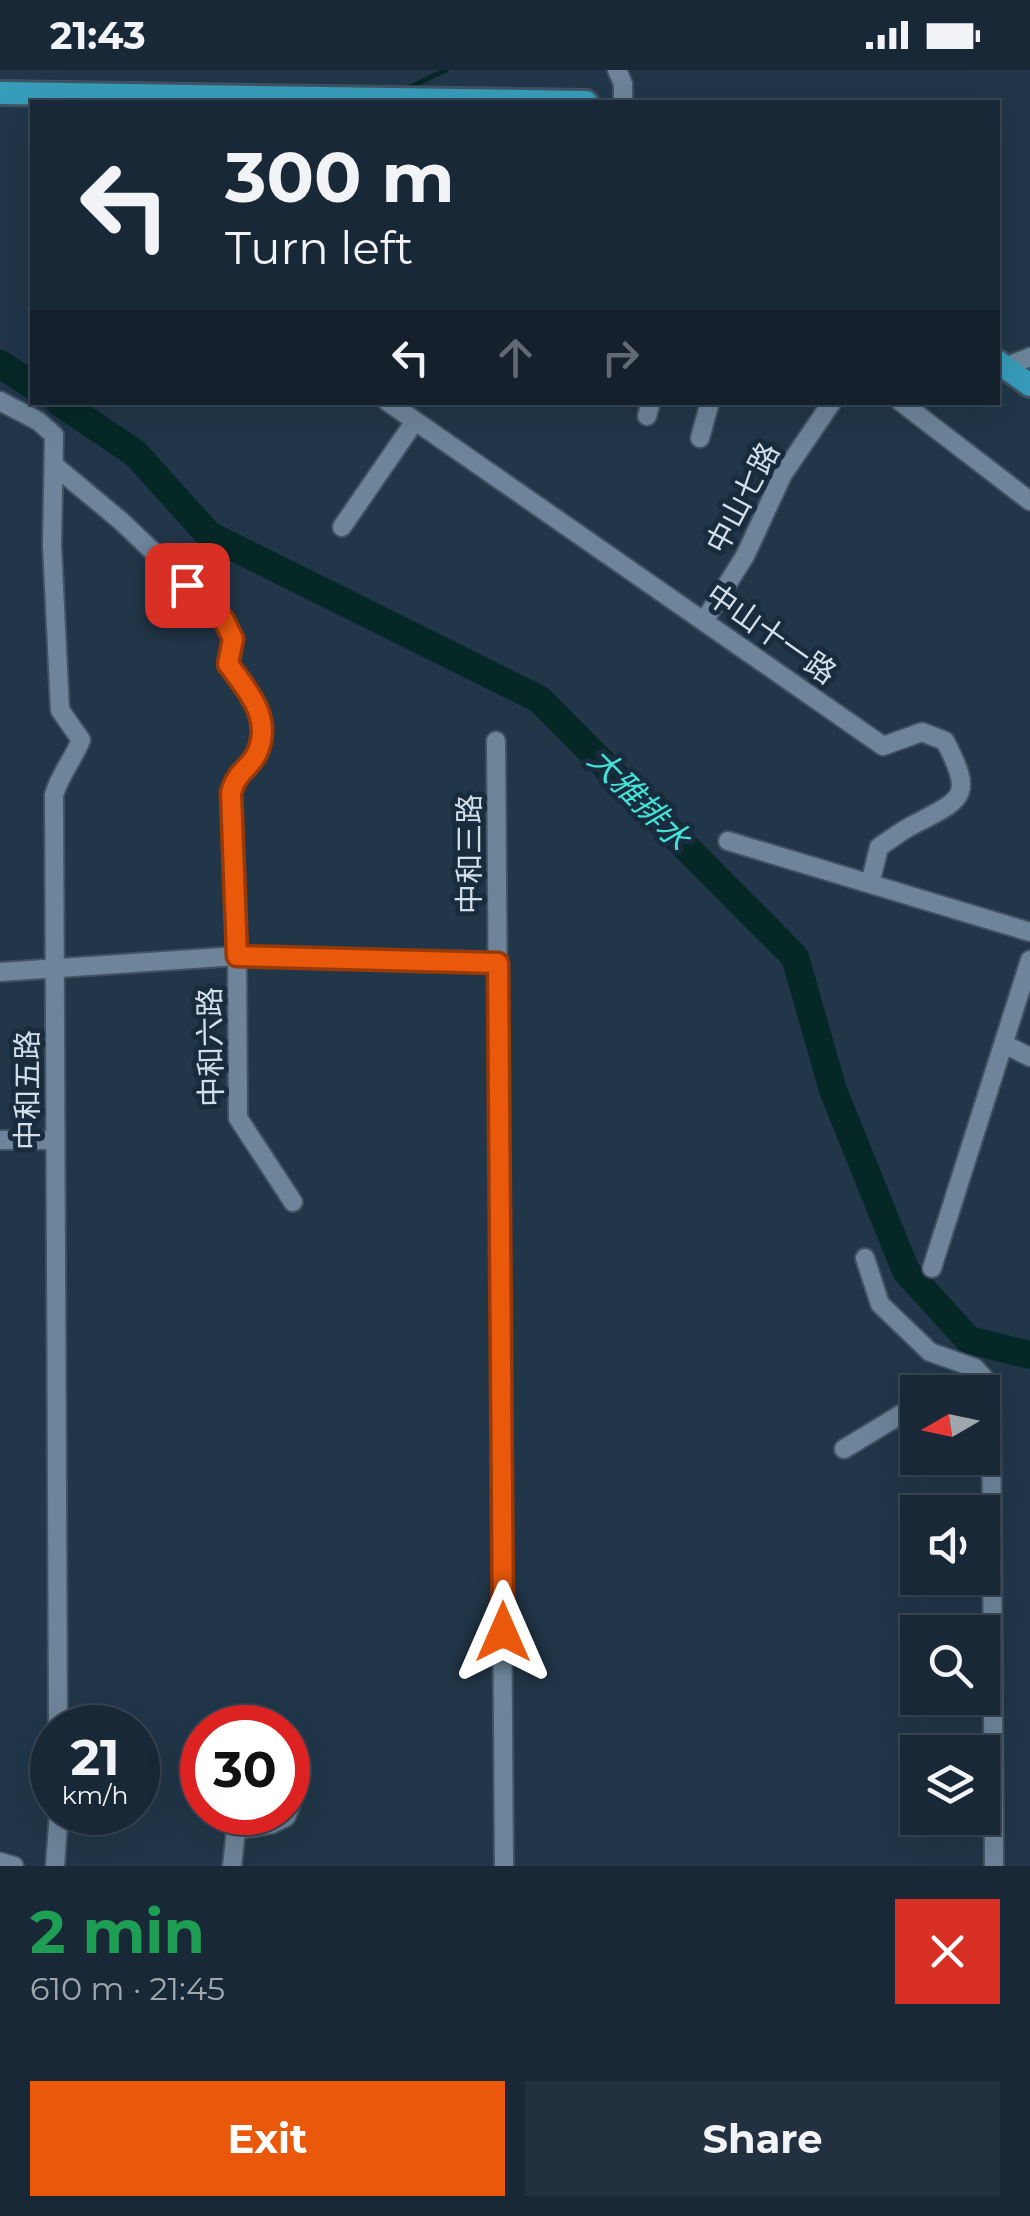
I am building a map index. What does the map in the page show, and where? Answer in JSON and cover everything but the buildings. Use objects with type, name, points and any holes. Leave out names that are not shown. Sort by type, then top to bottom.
[{"type":"main road","points":[[0,92],[469,100]]},
{"type":"main road","points":[[1001,365],[1030,385]]},
{"type":"street","points":[[617,70],[623,100]]},
{"type":"street","points":[[1001,365],[1030,357]]},
{"type":"street","points":[[0,401],[38,421],[54,435],[55,466]]},
{"type":"street","name":"中山十一路","points":[[392,405],[883,746],[922,732],[945,741],[956,762],[961,786],[956,800],[939,814],[914,824],[879,847],[870,884]]},
{"type":"street","points":[[700,438],[709,405]]},
{"type":"street","name":"中山七路","points":[[704,621],[745,556],[783,474],[830,405]]},
{"type":"street","points":[[905,405],[1030,501]]},
{"type":"street","points":[[342,527],[415,422]]},
{"type":"street","name":"中和六路","points":[[55,466],[121,521],[224,620],[233,639],[228,664],[258,705],[262,731],[256,754],[236,776],[231,793],[238,1118],[293,1202]]},
{"type":"street","name":"中和五路","points":[[55,466],[52,544],[60,710],[81,740],[73,760],[62,771],[54,795],[58,1705]]},
{"type":"street","name":"中和三路","points":[[496,741],[504,1866]]},
{"type":"street","points":[[728,841],[1030,932]]},
{"type":"street","points":[[0,972],[56,962],[237,956],[498,963]]},
{"type":"street","points":[[932,1268],[1030,960]]},
{"type":"street","points":[[1004,1044],[1030,1057]]},
{"type":"street","points":[[0,1140],[55,1140]]},
{"type":"street","points":[[865,1258],[880,1304],[930,1352],[976,1368],[982,1375]]},
{"type":"street","points":[[844,1449],[900,1415]]},
{"type":"street","points":[[988,1475],[994,1866]]},
{"type":"street","points":[[55,1866],[57,1835]]},
{"type":"street","points":[[232,1866],[235,1835]]},
{"type":"street","points":[[0,1862],[14,1866]]},
{"type":"waterway","points":[[404,90],[446,70]]},
{"type":"waterway","name":"大雅排水","points":[[0,364],[30,384]]},
{"type":"waterway","name":"大雅排水","points":[[63,405],[135,453],[209,535],[539,699],[795,957],[833,1090],[906,1271],[969,1340],[1030,1355]]},
{"type":"route","points":[[187,585],[224,620],[233,639],[228,664],[258,705],[262,731],[256,754],[236,776],[231,793],[237,956],[498,963],[503,1632]]}]
